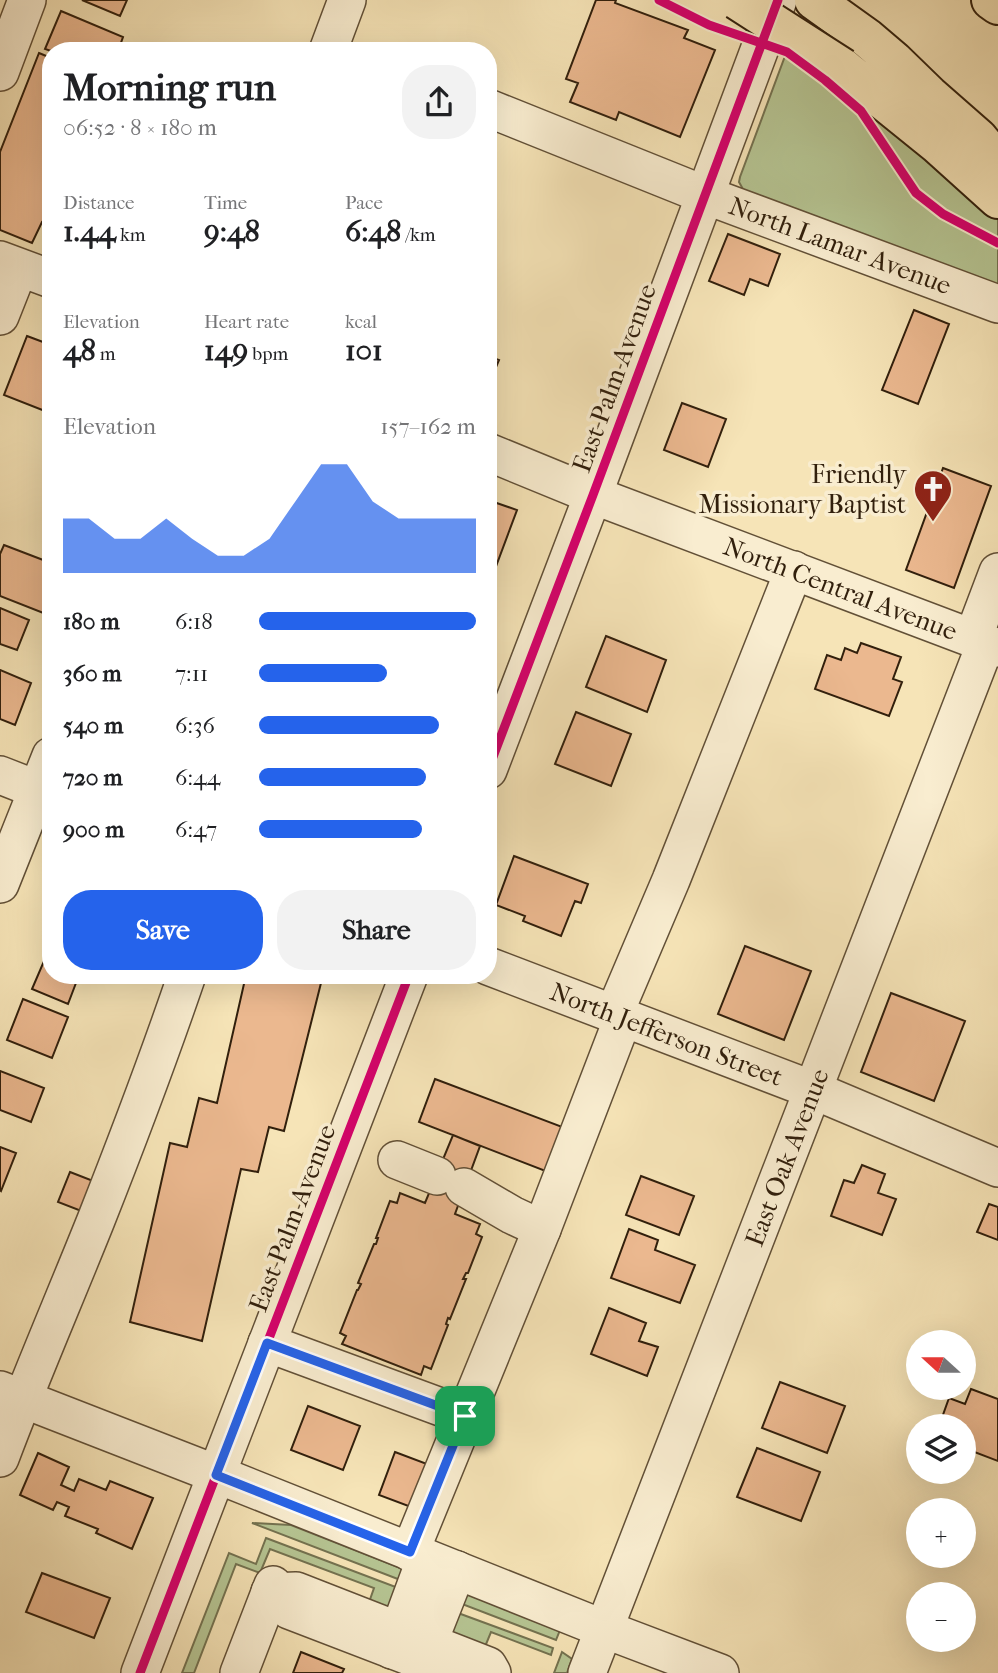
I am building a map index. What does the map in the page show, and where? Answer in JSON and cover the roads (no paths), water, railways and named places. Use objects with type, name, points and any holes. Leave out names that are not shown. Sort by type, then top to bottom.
[{"type":"highway","points":[[737,0],[843,68],[937,144],[998,199]]},
{"type":"highway","points":[[814,0],[867,38],[978,138],[998,162]]},
{"type":"highway","points":[[991,0],[998,5]]},
{"type":"street","points":[[0,72],[27,0]]},
{"type":"street","points":[[337,42],[347,0]]},
{"type":"street","name":"East Palm Avenue","points":[[497,746],[778,0]]},
{"type":"street","name":"North Lamar Avenue","points":[[497,112],[705,195],[998,304]]},
{"type":"street","points":[[0,316],[23,269]]},
{"type":"street","name":"North Central Avenue","points":[[497,456],[593,495],[986,643]]},
{"type":"street","points":[[419,1651],[431,1560],[465,1416],[542,1229],[618,1016],[794,570]]},
{"type":"street","name":"East Oak Avenue","points":[[587,1673],[986,643],[998,572]]},
{"type":"street","points":[[0,775],[42,780]]},
{"type":"street","points":[[0,884],[42,789]]},
{"type":"street","name":"North Jefferson Street","points":[[497,969],[996,1162]]},
{"type":"street","points":[[0,1458],[11,1395],[96,1221],[184,984]]},
{"type":"street","name":"East Palm Avenue","points":[[140,1673],[406,984]]},
{"type":"street","points":[[397,1160],[451,1181],[542,1229]]},
{"type":"street","points":[[267,1343],[465,1416]]},
{"type":"street","points":[[11,1395],[720,1673]]},
{"type":"street","points":[[239,1673],[272,1589],[296,1591],[419,1651],[488,1665],[492,1673]]},
{"type":"place","name":"Friendly Missionary Baptist","points":[[933,523]]}]
